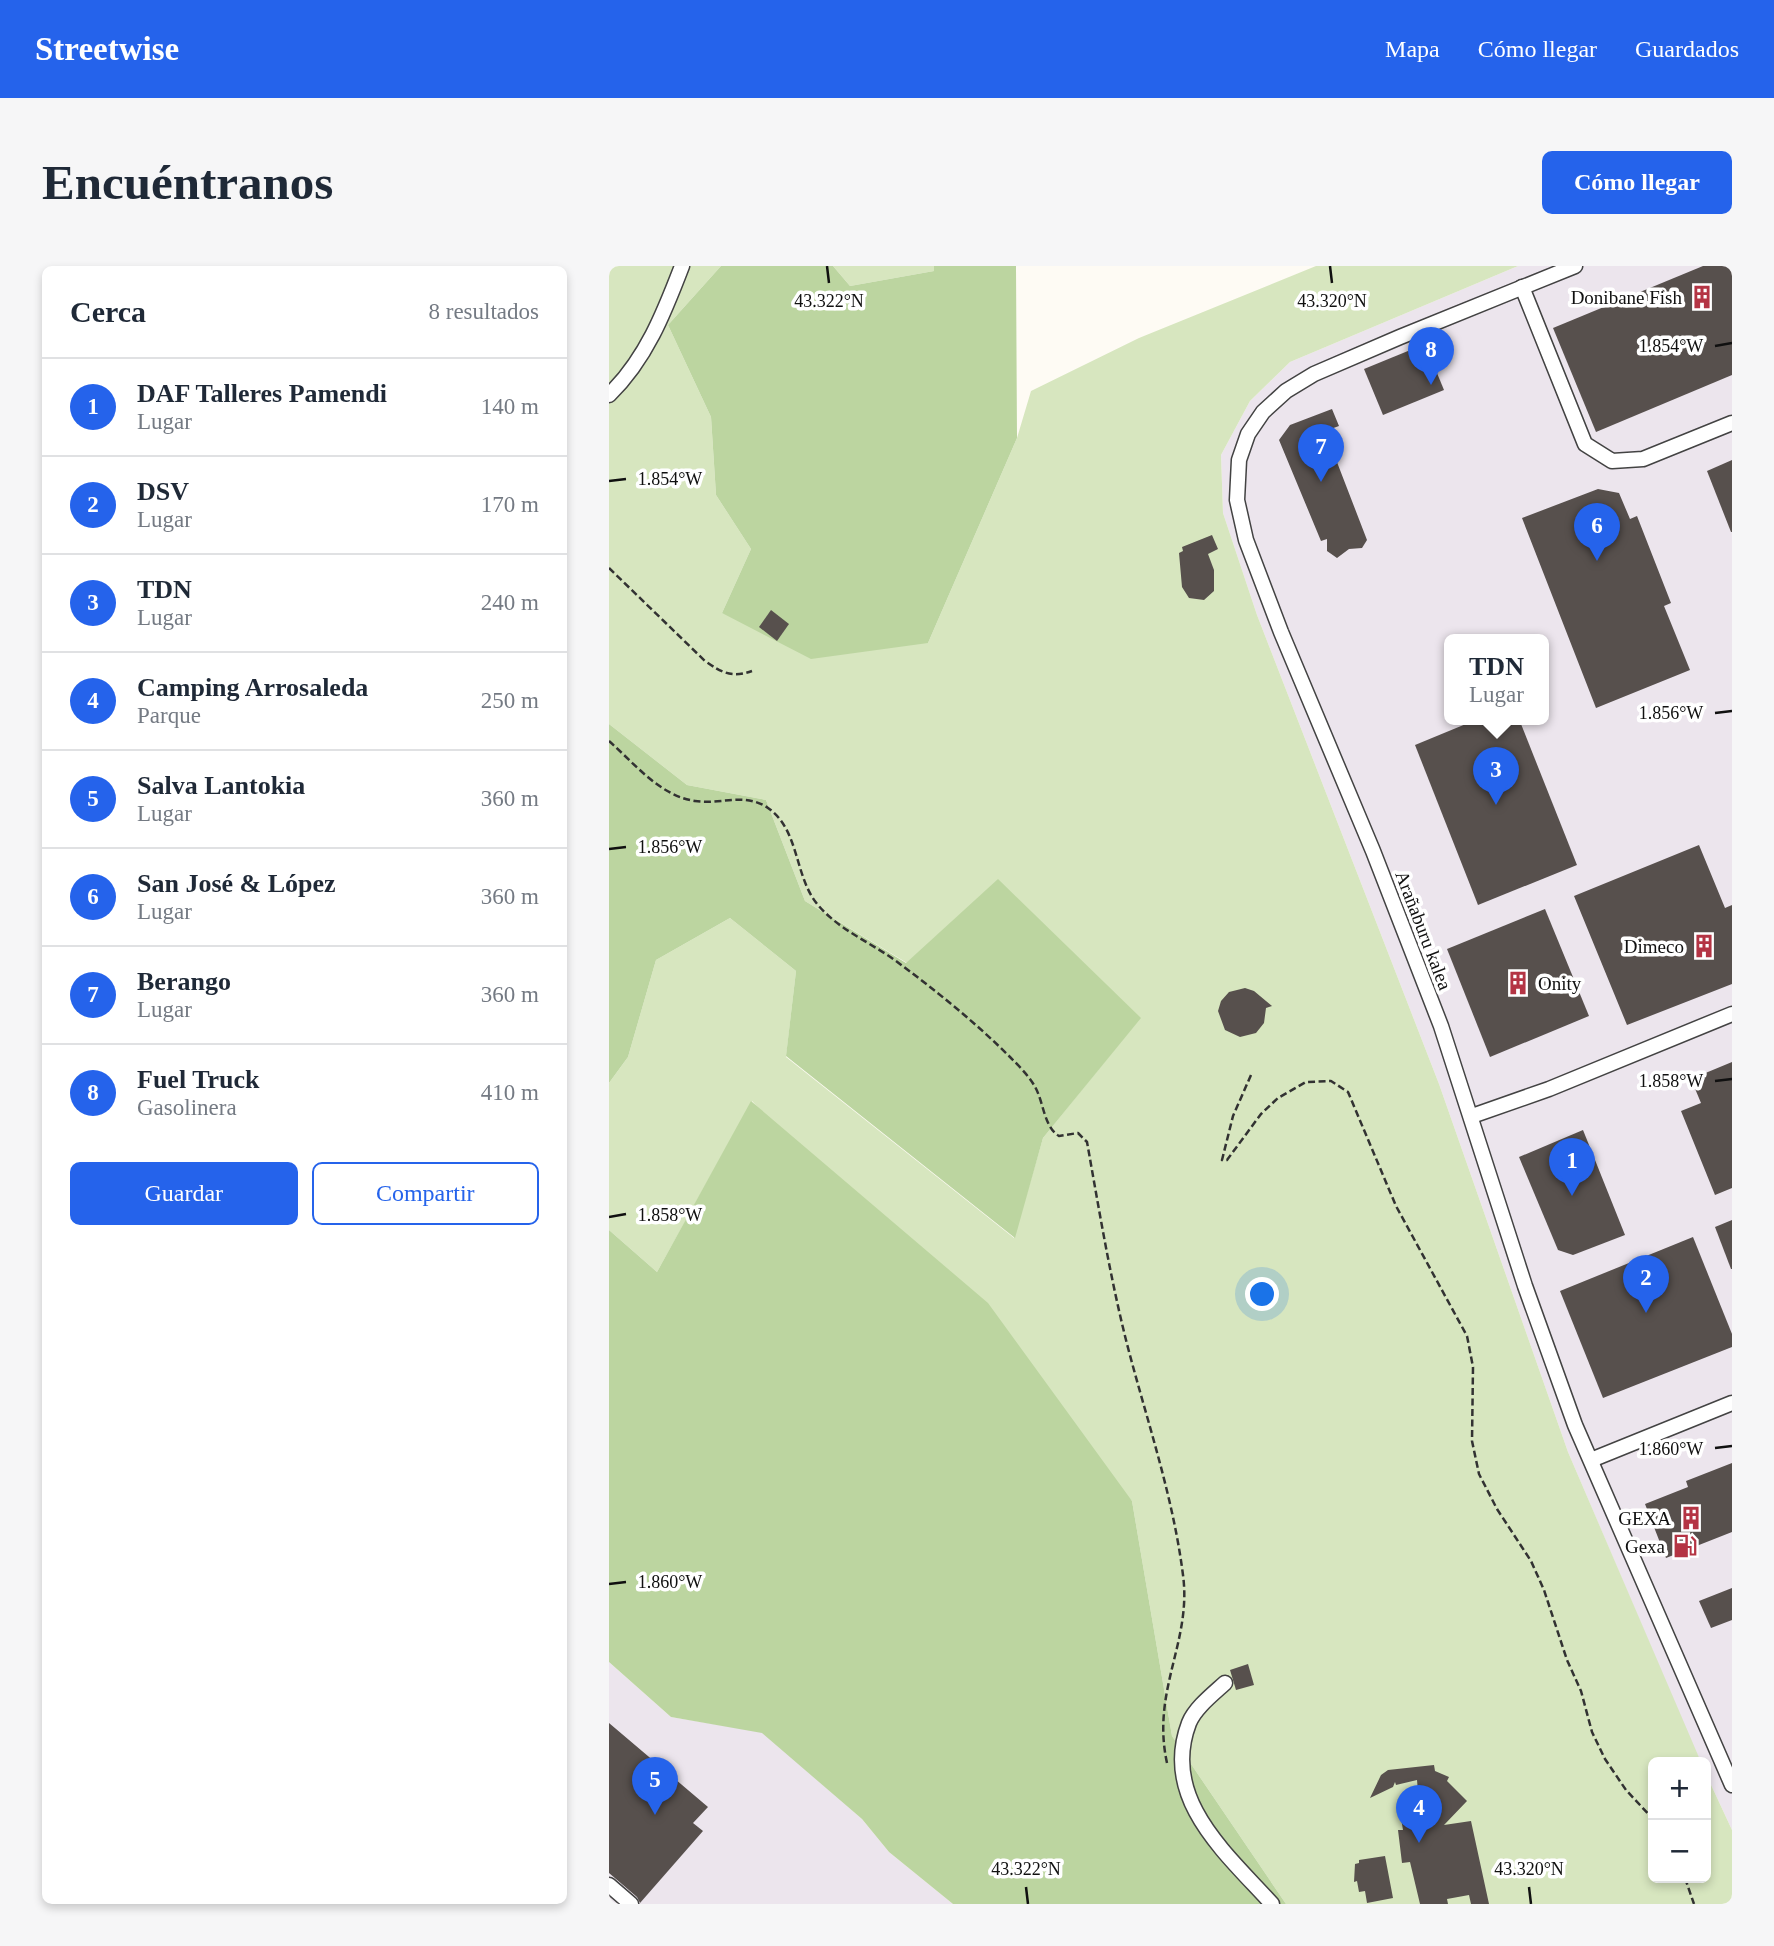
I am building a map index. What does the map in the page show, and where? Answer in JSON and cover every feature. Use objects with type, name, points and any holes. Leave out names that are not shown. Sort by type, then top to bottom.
[{"type":"street","points":[[609,395],[636,366],[654,334],[682,266]]},
{"type":"street","name":"Arañaburu kalea","points":[[1575,266],[1327,369],[1286,391],[1263,412],[1248,433],[1236,477],[1237,500],[1246,540],[1373,851],[1472,1116],[1525,1286],[1591,1460],[1732,1785]]},
{"type":"street","points":[[1522,287],[1585,444],[1612,461],[1643,459],[1732,423]]},
{"type":"street","points":[[1472,1116],[1549,1089],[1732,1014]]},
{"type":"street","points":[[1591,1460],[1732,1403]]},
{"type":"street","points":[[1225,1683],[1189,1721],[1182,1755],[1182,1780],[1192,1810],[1203,1827],[1272,1904]]},
{"type":"street","points":[[609,1885],[631,1904]]},
{"type":"path","points":[[609,568],[705,661],[723,674],[738,675],[753,671]]},
{"type":"path","points":[[609,741],[647,778],[680,797],[697,801],[750,799],[769,808],[784,826],[797,855],[803,883],[818,905],[843,928],[896,960],[1010,1057],[1034,1083],[1050,1130],[1059,1136],[1078,1133],[1087,1142],[1114,1294],[1154,1434],[1184,1577],[1185,1602],[1170,1668],[1161,1728],[1171,1773]]},
{"type":"path","points":[[1251,1075],[1233,1116],[1222,1160],[1227,1160],[1261,1114],[1278,1098],[1306,1083],[1331,1081],[1349,1092],[1396,1206],[1467,1336],[1473,1367],[1472,1440],[1479,1474],[1540,1581],[1567,1660],[1581,1691],[1592,1732],[1605,1759],[1626,1790],[1648,1814]]},
{"type":"path","points":[[1687,1883],[1694,1904]]},
{"type":"shaded area","points":[[1518,266],[1732,266],[1732,1830],[1711,1785],[1711,1757],[1699,1757],[1692,1743],[1568,1452],[1439,1084],[1257,615],[1223,513],[1221,455],[1250,401],[1290,362]]},
{"type":"shaded area","points":[[609,1662],[671,1717],[762,1732],[862,1819],[889,1852],[953,1904],[613,1904],[609,1901]]},
{"type":"green space","points":[[609,266],[721,266],[668,325],[711,417],[716,495],[751,549],[722,613],[928,643],[1017,438],[1031,391],[1139,338],[1316,266],[1518,266],[1290,362],[1250,401],[1221,455],[1223,513],[1257,615],[1439,1084],[1568,1452],[1699,1757],[1648,1757],[1648,1883],[1711,1883],[1711,1785],[1732,1830],[1732,1904],[1286,1904],[1172,1736],[1132,1501],[752,1101],[657,1272],[609,1230],[609,1083],[628,1057],[656,960],[730,918],[796,971],[786,1057],[1014,1238],[1043,1138],[1140,1018],[998,880],[907,963],[805,901],[766,800],[687,785],[609,724]]},
{"type":"green space","points":[[721,266],[833,266],[850,286],[934,271],[934,266],[1016,266],[1017,438],[928,643],[811,659],[722,613],[751,549],[716,495],[711,417],[668,325]]},
{"type":"green space","points":[[833,266],[934,266],[934,271],[850,286]]},
{"type":"green space","points":[[609,724],[687,785],[766,800],[805,901],[906,963],[998,879],[1141,1018],[1043,1138],[1015,1238],[786,1056],[796,971],[730,918],[656,960],[628,1057],[609,1083]]},
{"type":"green space","points":[[751,1101],[988,1303],[1132,1501],[1172,1736],[1286,1904],[953,1904],[889,1852],[862,1819],[762,1733],[671,1717],[609,1662],[609,1230],[657,1272]]},
{"type":"building","points":[[1703,266],[1732,266],[1732,375],[1596,432],[1553,328]]},
{"type":"building","points":[[1425,344],[1444,390],[1383,415],[1364,369]]},
{"type":"building","points":[[1332,409],[1339,426],[1325,431],[1367,540],[1362,548],[1349,549],[1337,558],[1327,551],[1327,539],[1321,541],[1279,440],[1290,425]]},
{"type":"building","points":[[1732,460],[1732,532],[1731,532],[1707,471]]},
{"type":"building","points":[[1598,489],[1619,493],[1630,519],[1637,516],[1671,603],[1664,606],[1690,670],[1596,708],[1522,518]]},
{"type":"building","points":[[1212,535],[1218,549],[1208,554],[1214,570],[1214,591],[1204,600],[1189,598],[1182,587],[1179,553],[1183,551],[1182,547]]},
{"type":"building","points":[[771,610],[789,624],[777,641],[759,627]]},
{"type":"building","points":[[1463,725],[1521,725],[1577,865],[1478,905],[1415,745]]},
{"type":"building","points":[[1699,845],[1725,908],[1732,905],[1732,984],[1627,1025],[1574,896]]},
{"type":"building","name":"Onity","points":[[1545,909],[1589,1016],[1490,1057],[1447,949]]},
{"type":"building","points":[[1245,988],[1254,991],[1272,1006],[1266,1008],[1264,1023],[1256,1033],[1240,1037],[1225,1030],[1218,1011],[1221,1001],[1229,992]]},
{"type":"building","points":[[1732,1062],[1732,1188],[1715,1195],[1681,1111],[1701,1103],[1691,1079]]},
{"type":"building","points":[[1583,1130],[1625,1235],[1573,1255],[1558,1250],[1519,1157]]},
{"type":"building","points":[[1732,1220],[1732,1269],[1731,1269],[1715,1227]]},
{"type":"building","points":[[1693,1237],[1732,1334],[1732,1347],[1603,1398],[1560,1291]]},
{"type":"building","name":"GEXA","points":[[1732,1463],[1732,1532],[1666,1558],[1645,1504],[1688,1487],[1686,1481]]},
{"type":"building","points":[[1732,1588],[1732,1620],[1711,1628],[1699,1601]]},
{"type":"building","points":[[1248,1664],[1254,1685],[1236,1690],[1230,1670]]},
{"type":"building","points":[[609,1723],[708,1807],[693,1823],[703,1831],[640,1903],[637,1897],[609,1873]]},
{"type":"building","points":[[1434,1765],[1435,1771],[1449,1777],[1447,1781],[1467,1801],[1444,1825],[1471,1821],[1489,1904],[1471,1904],[1469,1895],[1447,1899],[1448,1904],[1420,1904],[1410,1862],[1402,1863],[1398,1830],[1403,1830],[1399,1806],[1419,1803],[1417,1780],[1396,1785],[1395,1782],[1393,1787],[1370,1798],[1381,1775],[1388,1770]]},
{"type":"building","points":[[1385,1856],[1393,1898],[1367,1903],[1365,1891],[1359,1892],[1357,1881],[1354,1882],[1355,1864],[1359,1863],[1359,1860]]},
{"type":"place","name":"Donibane Fish","points":[[1702,297]]},
{"type":"place","name":"Fuel Truck","points":[[1431,385]]},
{"type":"place","name":"Berango","points":[[1321,482]]},
{"type":"place","name":"San José & López","points":[[1597,561]]},
{"type":"place","name":"TDN","points":[[1496,805]]},
{"type":"place","name":"Dimeco","points":[[1704,946]]},
{"type":"place","name":"Onity","points":[[1518,983]]},
{"type":"place","name":"DAF Talleres Pamendi","points":[[1572,1196]]},
{"type":"place","name":"DSV","points":[[1646,1313]]},
{"type":"place","name":"GEXA","points":[[1691,1518]]},
{"type":"place","name":"Gexa","points":[[1685,1546]]},
{"type":"place","name":"Salva Lantokia","points":[[655,1815]]},
{"type":"place","name":"Camping Arrosaleda","points":[[1419,1843]]}]
